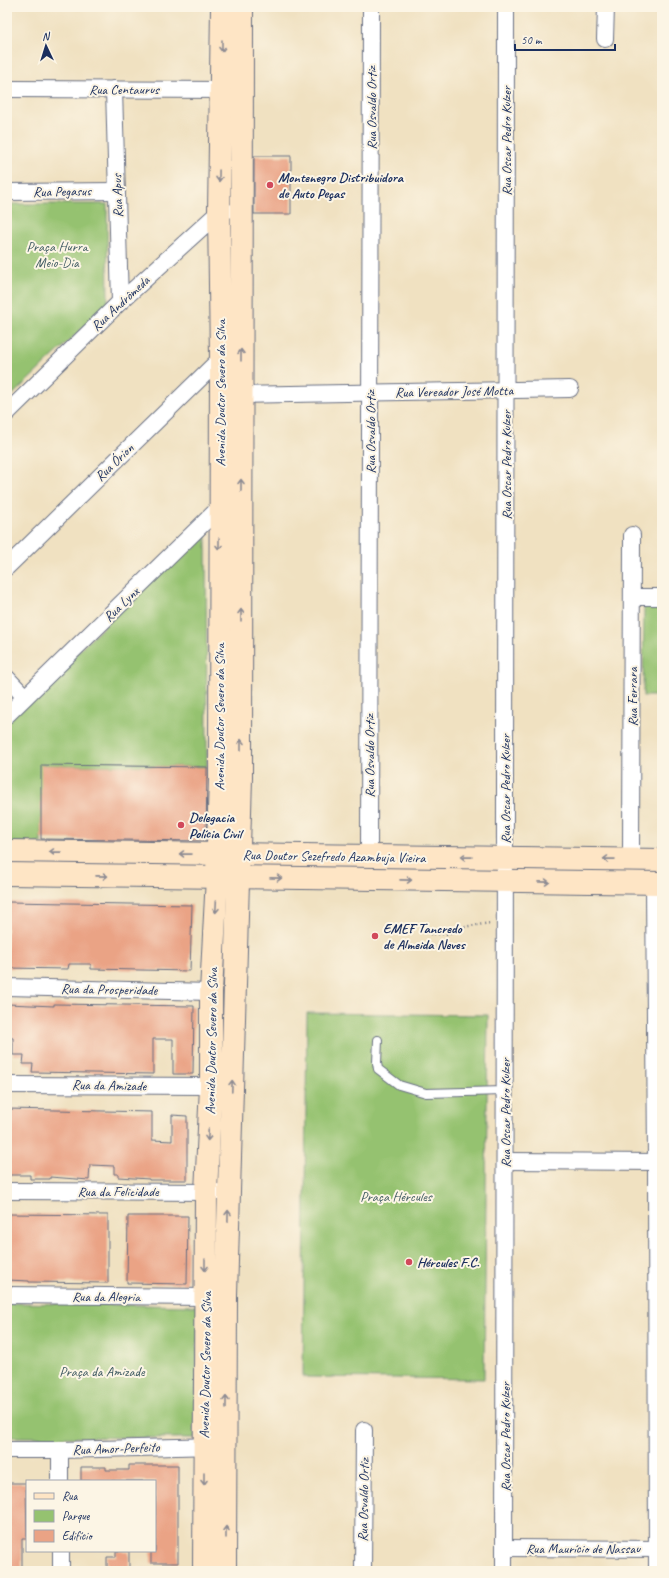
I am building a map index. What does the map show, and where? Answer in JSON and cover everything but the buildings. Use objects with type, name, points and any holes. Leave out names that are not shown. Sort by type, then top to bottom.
[{"type":"street","name":"Avenida Doutor Severo da Silva","points":[[222,7],[232,90],[241,210],[241,508],[227,877],[229,1192],[226,1295],[225,1571]]},
{"type":"street","name":"Avenida Doutor Severo da Silva","points":[[230,778],[219,508],[221,358],[219,212],[242,7]]},
{"type":"street","name":"Rua Osvaldo Ortiz","points":[[369,856],[371,7]]},
{"type":"street","name":"Rua Oscar Pedro Kulzer","points":[[504,1571],[506,7]]},
{"type":"street","points":[[605,40],[606,7]]},
{"type":"street","name":"Rua Centaurus","points":[[7,88],[232,90]]},
{"type":"street","name":"Rua Apus","points":[[114,89],[120,302]]},
{"type":"street","name":"Rua Pegasus","points":[[7,192],[117,191]]},
{"type":"street","points":[[219,212],[241,210]]},
{"type":"street","name":"Rua Andrômeda","points":[[7,413],[120,302],[219,212]]},
{"type":"street","name":"Rua Órion","points":[[7,567],[221,358]]},
{"type":"street","name":"Rua Vereador José Motta","points":[[241,395],[570,389]]},
{"type":"street","points":[[219,508],[241,508]]},
{"type":"street","name":"Rua Lynx","points":[[7,715],[219,508]]},
{"type":"street","name":"Rua Ferrara","points":[[631,860],[632,535]]},
{"type":"street","points":[[632,597],[662,597]]},
{"type":"street","points":[[7,678],[25,697]]},
{"type":"street","name":"Rua Doutor Sezefredo Azambuja Vieira","points":[[7,851],[662,860]]},
{"type":"street","points":[[75,875],[76,852]]},
{"type":"street","name":"Rua Doutor Sezefredo Azambuja Vieira","points":[[7,874],[658,883]]},
{"type":"street","name":"Avenida Doutor Severo da Silva","points":[[204,1571],[206,1192],[211,1086],[212,992],[227,877]]},
{"type":"street","points":[[657,1571],[659,1549],[658,883]]},
{"type":"street","name":"Rua da Prosperidade","points":[[7,987],[212,992]]},
{"type":"street","name":"Rua da Amizade","points":[[7,1084],[211,1086]]},
{"type":"street","points":[[505,1161],[659,1162]]},
{"type":"street","name":"Rua da Felicidade","points":[[7,1191],[229,1192]]},
{"type":"street","name":"Rua da Alegria","points":[[7,1295],[205,1297]]},
{"type":"street","name":"Rua Osvaldo Ortiz","points":[[363,1571],[364,1430]]},
{"type":"street","name":"Rua Amor-Perfeito","points":[[7,1450],[226,1446]]},
{"type":"street","points":[[60,1450],[60,1480]]},
{"type":"street","name":"Rua Maurício de Nassau","points":[[505,1548],[659,1549]]},
{"type":"street","points":[[61,1552],[61,1571]]},
{"type":"lane","points":[[378,1040],[378,1069],[399,1085],[426,1093],[505,1092]]},
{"type":"path","points":[[430,934],[448,934],[463,927],[491,923]]},
{"type":"green space","name":"Praça Hurra Meio-Dia","points":[[7,204],[107,204],[108,304],[7,400]]},
{"type":"green space","points":[[206,527],[207,767],[42,765],[41,843],[7,843],[7,721]]},
{"type":"green space","points":[[644,602],[662,602],[662,696],[643,696]]},
{"type":"green space","name":"Praça Hércules","points":[[307,1013],[488,1015],[484,1379],[303,1377]]},
{"type":"green space","name":"Praça da Amizade","points":[[7,1303],[198,1306],[195,1438],[7,1437]]},
{"type":"place","name":"Montenegro Distribuidora de Auto Peças","points":[[270,185]]},
{"type":"place","name":"Delegacia Polícia Civil","points":[[181,825]]},
{"type":"place","name":"EMEF Tancredo de Almeida Neves","points":[[375,936]]},
{"type":"place","name":"Hércules F.C.","points":[[409,1262]]}]
